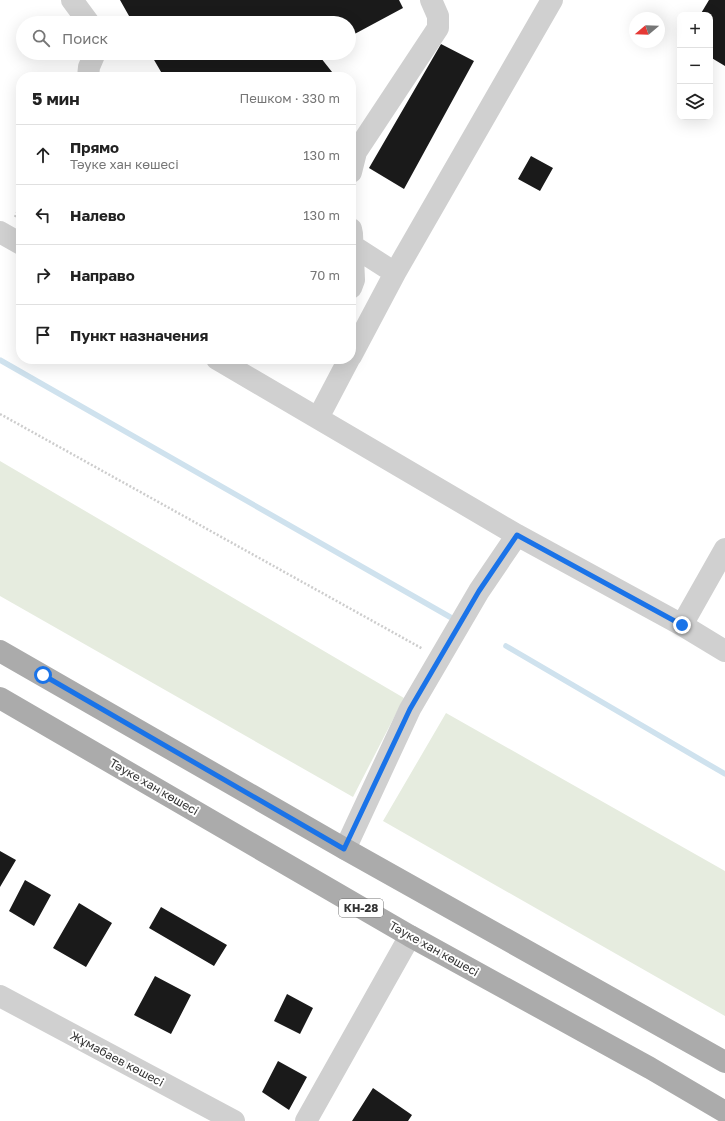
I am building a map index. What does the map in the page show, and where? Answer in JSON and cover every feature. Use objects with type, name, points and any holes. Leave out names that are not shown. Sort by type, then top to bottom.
[{"type":"main road","points":[[0,651],[344,849],[725,1062]]},
{"type":"main road","name":"Тәуке хан көшесі","points":[[0,698],[410,936],[650,1068],[725,1112]]},
{"type":"street","points":[[72,0],[84,16]]},
{"type":"street","points":[[356,346],[394,273],[552,0]]},
{"type":"street","points":[[356,152],[438,28],[439,5]]},
{"type":"street","points":[[88,72],[92,60]]},
{"type":"street","points":[[0,232],[16,241]]},
{"type":"street","points":[[356,241],[394,273]]},
{"type":"street","points":[[226,364],[517,535],[682,625],[725,651]]},
{"type":"street","points":[[318,418],[346,364]]},
{"type":"street","points":[[344,849],[410,709],[479,591],[517,535]]},
{"type":"street","points":[[682,625],[725,549]]},
{"type":"street","points":[[306,1121],[410,936]]},
{"type":"street","name":"Жұмабаев көшесі","points":[[0,996],[234,1121]]},
{"type":"path","points":[[0,414],[440,658]]},
{"type":"shaded area","points":[[0,461],[404,698],[353,797],[0,596]]},
{"type":"shaded area","points":[[446,713],[725,871],[725,1016],[383,821]]},
{"type":"building","points":[[120,0],[399,0],[403,8],[356,33],[356,16],[129,16]]},
{"type":"building","points":[[709,0],[725,0],[725,66],[713,59],[713,12],[702,12]]},
{"type":"building","points":[[441,44],[474,61],[404,189],[369,168]]},
{"type":"building","points":[[154,60],[323,60],[332,72],[161,72]]},
{"type":"building","points":[[531,156],[553,168],[540,191],[518,179]]},
{"type":"building","points":[[0,851],[16,860],[0,887]]},
{"type":"building","points":[[25,880],[51,895],[34,926],[9,911]]},
{"type":"building","points":[[79,903],[112,923],[86,967],[53,948]]},
{"type":"building","points":[[161,907],[227,945],[214,966],[149,928]]},
{"type":"building","points":[[155,976],[191,995],[171,1034],[134,1015]]},
{"type":"building","points":[[287,994],[313,1008],[300,1034],[274,1021]]},
{"type":"building","points":[[278,1061],[307,1077],[289,1110],[262,1092]]},
{"type":"building","points":[[373,1088],[412,1115],[408,1121],[352,1121]]},
{"type":"waterway","points":[[0,360],[450,617]]},
{"type":"waterway","points":[[506,646],[725,774]]},
{"type":"route","points":[[43,675],[344,849],[410,709],[479,591],[517,535],[682,625]]}]
